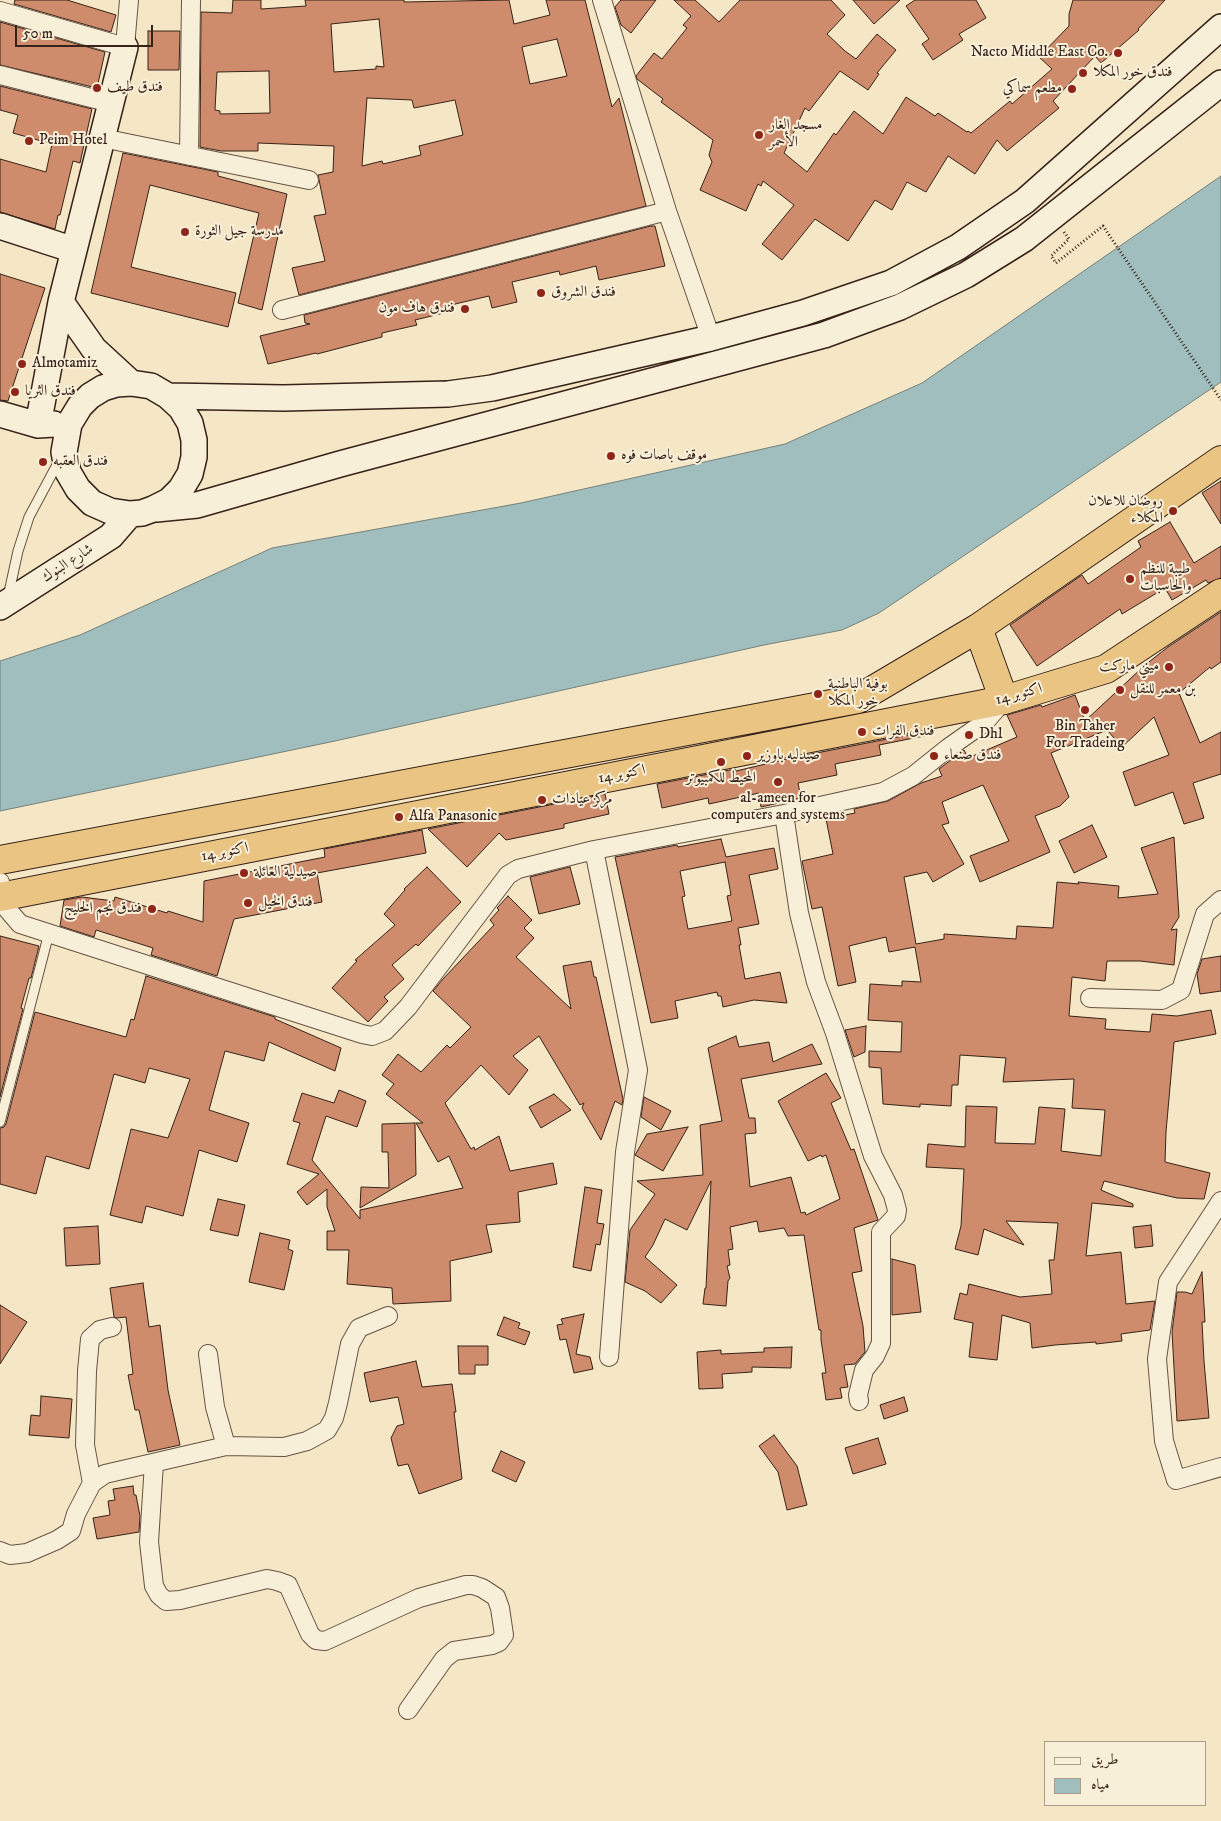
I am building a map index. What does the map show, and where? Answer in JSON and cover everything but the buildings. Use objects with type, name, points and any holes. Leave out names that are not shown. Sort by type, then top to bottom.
[{"type":"highway","points":[[0,860],[858,699],[978,628],[1221,460]]},
{"type":"highway","name":"14 اكتوبر","points":[[1,892],[1004,700],[1106,669],[1221,593]]},
{"type":"highway","points":[[978,628],[1004,700]]},
{"type":"main road","points":[[168,396],[283,398],[448,394],[492,388],[711,338],[803,313],[891,283],[958,248],[1025,202],[1221,27]]},
{"type":"main road","points":[[38,425],[61,302],[125,46]]},
{"type":"main road","points":[[142,512],[169,501],[181,489],[190,474],[194,457],[194,440],[190,423],[181,408],[168,396],[151,386],[131,383],[116,384],[102,388],[80,406],[69,424],[64,452],[68,472],[78,489],[92,503],[110,511],[142,512],[197,505],[340,464],[824,335],[900,308],[966,274],[1024,239],[1221,83]]},
{"type":"main road","points":[[0,226],[74,250]]},
{"type":"main road","points":[[61,302],[94,349],[131,383]]},
{"type":"main road","points":[[0,414],[38,425],[69,424]]},
{"type":"main road","name":"شارع البنوك","points":[[3,606],[111,536],[142,512]]},
{"type":"street","points":[[0,11],[125,46],[129,0]]},
{"type":"street","points":[[189,156],[191,0]]},
{"type":"street","points":[[602,0],[667,211],[711,338]]},
{"type":"street","points":[[0,75],[111,103]]},
{"type":"street","points":[[102,138],[310,180]]},
{"type":"street","points":[[282,310],[667,211]]},
{"type":"street","points":[[1,892],[8,910],[20,924],[372,1036],[384,1031],[408,1007],[508,875],[518,870],[594,850],[784,814],[883,792],[913,776],[985,722],[1004,700]]},
{"type":"street","points":[[784,814],[799,913],[816,982],[835,1033],[873,1156],[893,1195],[897,1210],[896,1216],[881,1232],[881,1343],[875,1356],[864,1370],[858,1401]]},
{"type":"street","points":[[594,850],[638,1070],[625,1152],[609,1357]]},
{"type":"street","points":[[1090,998],[1162,1000],[1181,990],[1205,914],[1221,900]]},
{"type":"street","points":[[1221,1201],[1168,1282],[1157,1359],[1164,1441],[1176,1480],[1221,1467]]},
{"type":"street","points":[[0,1551],[10,1555],[27,1554],[57,1540],[71,1530],[76,1514],[92,1483],[105,1474],[226,1446],[284,1447],[307,1442],[327,1430],[336,1410],[350,1344],[359,1328],[388,1316]]},
{"type":"street","points":[[92,1483],[85,1445],[90,1339],[100,1330],[112,1327]]},
{"type":"street","points":[[208,1354],[215,1407],[226,1446]]},
{"type":"street","points":[[154,1463],[149,1542],[154,1586],[159,1595],[166,1601],[180,1600],[267,1579],[277,1581],[288,1585],[310,1634],[316,1640],[325,1640],[419,1598],[466,1585],[482,1588],[496,1597],[500,1608],[504,1635],[499,1642],[492,1645],[454,1651],[444,1659],[408,1710]]},
{"type":"lane","points":[[3,606],[29,517],[64,452]]},
{"type":"lane","points":[[0,1122],[49,933]]},
{"type":"path","points":[[1052,217],[1069,239],[1051,256],[1056,263],[1103,226],[1221,400]]},
{"type":"water","points":[[1221,176],[1221,382],[879,613],[842,630],[764,645],[335,741],[0,811],[0,661],[80,635],[272,548],[521,503],[785,444],[922,383]]},
{"type":"place","name":"Nacto Middle East Co.","points":[[1118,53]]},
{"type":"place","name":"فندق خور المكلا","points":[[1083,73]]},
{"type":"place","name":"فندق طيف","points":[[97,88]]},
{"type":"place","name":"مطعم سماكي","points":[[1072,89]]},
{"type":"place","name":"مسجد الغار الأحمر","points":[[759,135]]},
{"type":"place","name":"Peim Hotel","points":[[29,141]]},
{"type":"place","name":"مدرسة جيل الثورة","points":[[185,232]]},
{"type":"place","name":"فندق الشروق","points":[[541,293]]},
{"type":"place","name":"فندق هاف مون","points":[[465,309]]},
{"type":"place","name":"Almotamiz","points":[[22,364]]},
{"type":"place","name":"فندق الثريا","points":[[15,392]]},
{"type":"place","name":"موقف باصات فوه","points":[[611,456]]},
{"type":"place","name":"فندق العقبه","points":[[43,462]]},
{"type":"place","name":"روضان للاعلان المكلاء","points":[[1173,511]]},
{"type":"place","name":"طيبة للنظم والحاسبات","points":[[1130,579]]},
{"type":"place","name":"ميني ماركت","points":[[1169,667]]},
{"type":"place","name":"بن معمر للنقل","points":[[1120,690]]},
{"type":"place","name":"بوفية الباطنية خور المكلا","points":[[818,694]]},
{"type":"place","name":"Bin Taher For Tradeing","points":[[1085,710]]},
{"type":"place","name":"فندق الفرات","points":[[862,732]]},
{"type":"place","name":"Dhl","points":[[969,735]]},
{"type":"place","name":"صيدليه باوزير","points":[[747,756]]},
{"type":"place","name":"فندق صنعاء","points":[[934,756]]},
{"type":"place","name":"المحيط للكمبيوتر","points":[[721,762]]},
{"type":"place","name":"al-ameen for computers and systems","points":[[778,782]]},
{"type":"place","name":"مركز عيادات","points":[[542,800]]},
{"type":"place","name":"Alfa Panasonic","points":[[399,817]]},
{"type":"place","name":"صيدلية العائلة","points":[[244,873]]},
{"type":"place","name":"فندق الخيل","points":[[248,903]]},
{"type":"place","name":"فندق نجم الخليج","points":[[152,909]]}]
